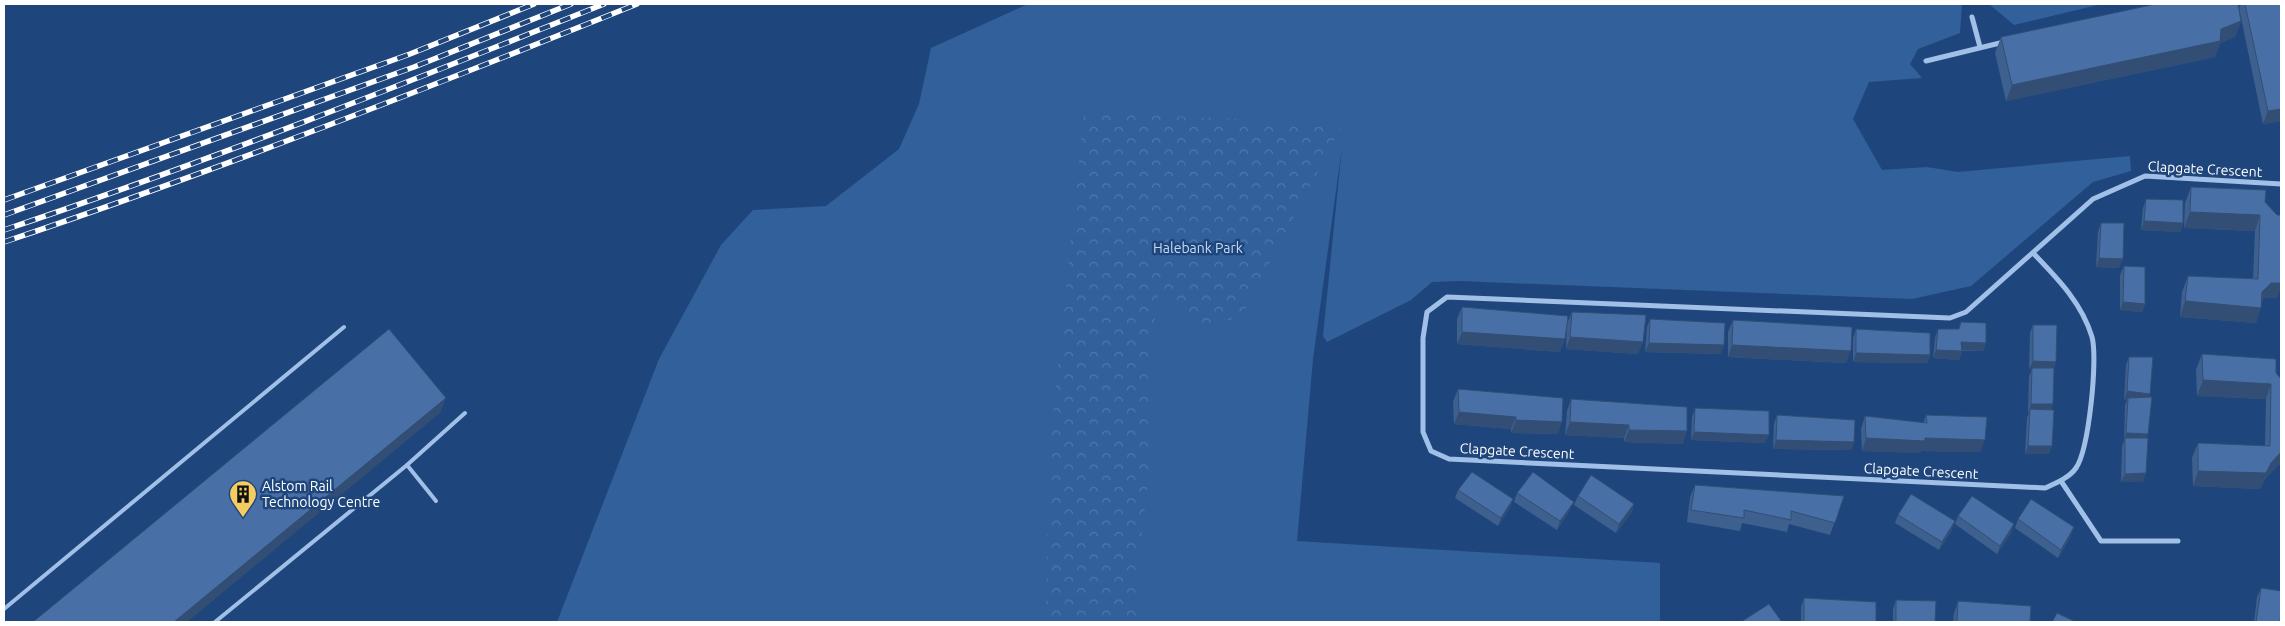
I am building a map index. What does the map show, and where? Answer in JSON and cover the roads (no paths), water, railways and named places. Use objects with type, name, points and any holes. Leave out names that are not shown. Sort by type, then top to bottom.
[{"type":"street","points":[[1972,17],[1980,47]]},
{"type":"street","points":[[1926,61],[2009,41]]},
{"type":"street","name":"Clapgate Crescent","points":[[2061,482],[2045,488],[1449,459],[1431,451],[1422,432],[1423,338],[1427,312],[1448,297],[1950,318],[1966,312],[2034,254],[2093,199],[2145,176],[2281,184]]},
{"type":"street","points":[[2034,254],[2064,284],[2083,317],[2092,338],[2093,377],[2084,446],[2076,468],[2061,482],[2101,541],[2178,541]]},
{"type":"lane","points":[[4,608],[344,326]]},
{"type":"lane","points":[[215,622],[407,465],[465,413]]},
{"type":"lane","points":[[407,465],[436,501]]},
{"type":"railway","points":[[4,200],[410,54],[534,4]]},
{"type":"railway","points":[[4,215],[414,67],[571,4]]},
{"type":"railway","points":[[4,230],[231,149],[604,4]]},
{"type":"railway","points":[[4,242],[84,215],[322,128],[637,4]]},
{"type":"place","name":"Alstom Rail Technology Centre","points":[[243,518]]},
{"type":"park label","name":"Halebank Park","points":[[1198,248]]}]
